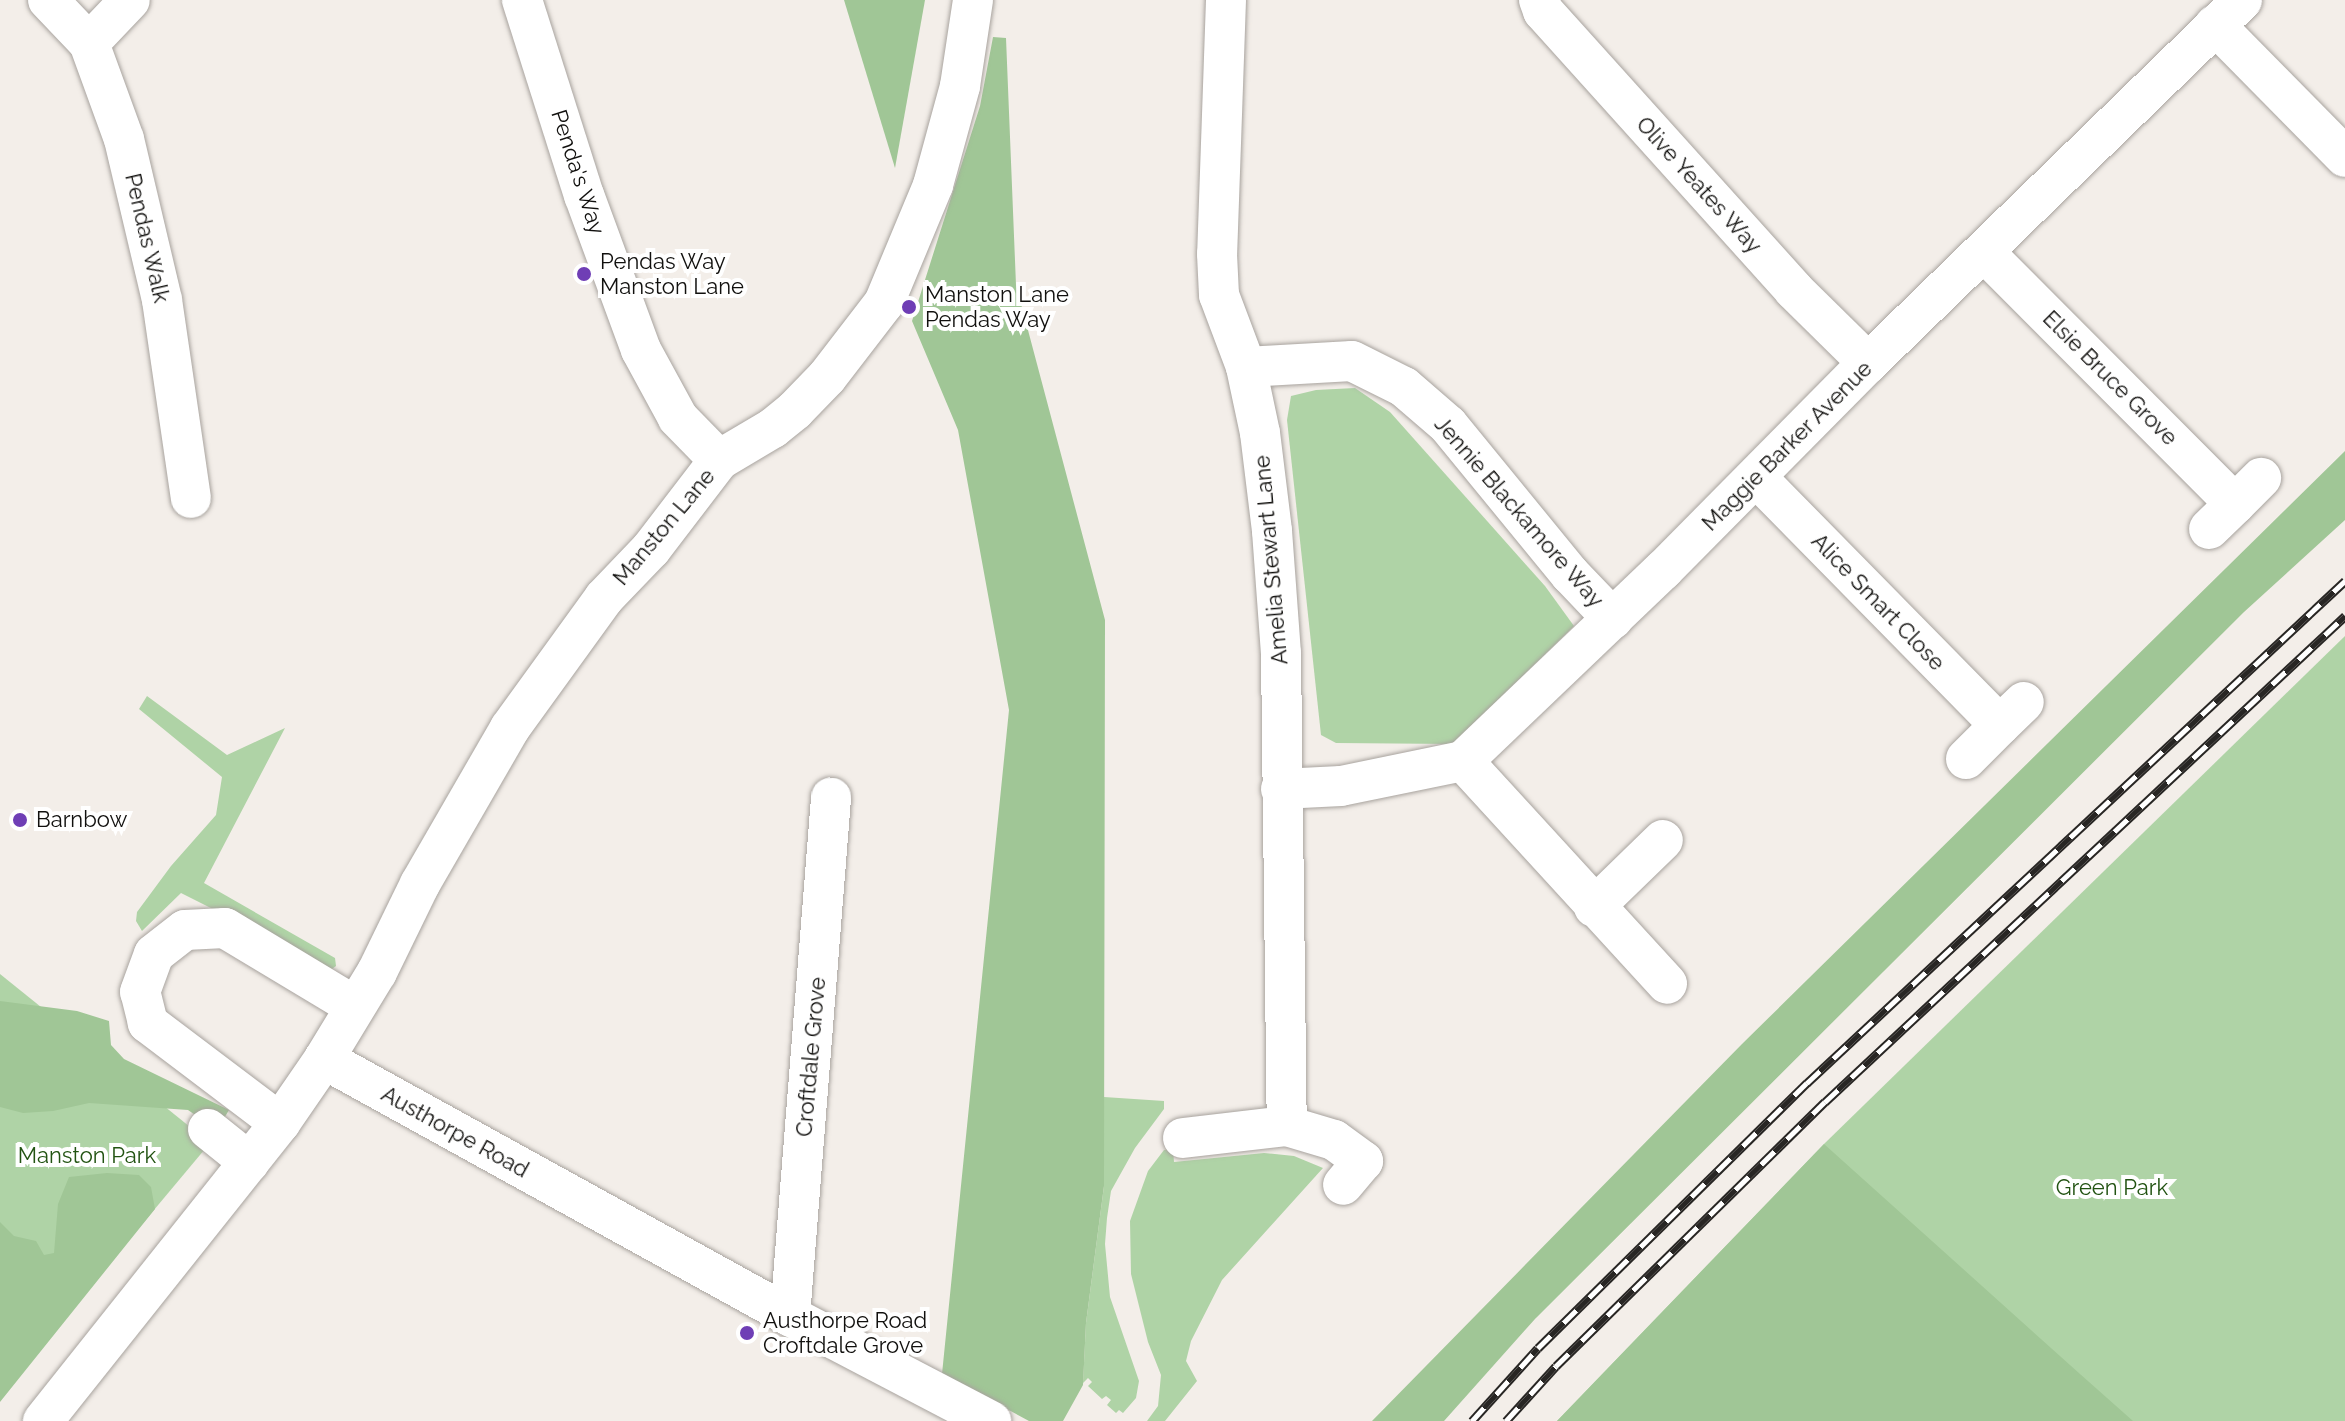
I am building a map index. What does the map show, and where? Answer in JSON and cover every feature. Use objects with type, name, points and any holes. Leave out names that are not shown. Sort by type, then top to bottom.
[{"type":"street","name":"Pendas Walk","points":[[48,0],[89,43],[124,139],[162,300],[191,498]]},
{"type":"street","points":[[89,43],[130,0]]},
{"type":"street","name":"Penda's Way","points":[[522,0],[584,195],[641,350],[678,418],[700,445],[719,460]]},
{"type":"street","name":"Manston Lane","points":[[324,1059],[510,728],[604,598],[651,549],[719,460],[773,428],[795,410],[827,377],[884,303],[933,185],[960,86],[973,0]]},
{"type":"street","name":"Amelia Stewart Lane","points":[[1226,0],[1217,254],[1219,295],[1246,367],[1260,433],[1272,531],[1281,653],[1287,1126]]},
{"type":"street","name":"Olive Yeates Way","points":[[1539,0],[1543,11],[1794,290],[1868,363]]},
{"type":"street","points":[[2228,12],[2345,157]]},
{"type":"street","name":"Maggie Barker Avenue","points":[[1463,761],[1613,619],[1757,478],[1868,363],[1985,253],[2228,12]]},
{"type":"street","name":"Elsie Bruce Grove","points":[[1985,253],[2235,504]]},
{"type":"street","name":"Jennie Blackamore Way","points":[[1246,367],[1352,361],[1404,387],[1448,425],[1570,574],[1613,619]]},
{"type":"street","name":"Alice Smart Close","points":[[1757,478],[2012,714],[1966,759]]},
{"type":"street","points":[[1281,789],[1341,786],[1463,761],[1667,984]]},
{"type":"street","name":"Croftdale Grove","points":[[790,1316],[831,798]]},
{"type":"street","points":[[1594,907],[1663,840]]},
{"type":"street","points":[[280,1123],[148,1023],[140,992],[154,954],[185,930],[225,928],[355,1006]]},
{"type":"street","points":[[50,1418],[280,1123],[324,1059]]},
{"type":"street","name":"Austhorpe Road","points":[[324,1059],[960,1412]]},
{"type":"street","points":[[1183,1138],[1287,1126],[1334,1140],[1363,1161],[1343,1185]]},
{"type":"street","points":[[208,1129],[249,1162]]},
{"type":"green space","points":[[844,0],[925,0],[895,168]]},
{"type":"green space","points":[[993,37],[1006,38],[1016,285],[1105,620],[1104,1186],[1086,1323],[1083,1385],[1063,1421],[1029,1421],[942,1374],[1009,710],[958,430],[912,321],[980,106]]},
{"type":"green space","points":[[1355,388],[1390,412],[1545,586],[1574,626],[1453,744],[1336,743],[1321,735],[1287,420],[1291,396],[1316,390]]},
{"type":"green space","points":[[2345,451],[2345,520],[2244,612],[1535,1319],[1444,1421],[1372,1421],[1742,1044]]},
{"type":"green space","name":"Green Park","points":[[2345,636],[2345,1421],[1557,1421],[1824,1144]]},
{"type":"green space","points":[[147,696],[227,755],[285,728],[204,883],[335,958],[336,966],[332,969],[181,893],[142,931],[136,921],[137,912],[171,866],[216,815],[222,777],[139,709]]},
{"type":"green space","name":"Manston Park","points":[[0,974],[210,1143],[0,1394]]},
{"type":"green space","points":[[0,1001],[77,1011],[109,1021],[111,1045],[124,1059],[229,1110],[217,1130],[188,1110],[89,1103],[53,1111],[23,1113],[0,1107]]},
{"type":"green space","points":[[1104,1097],[1164,1101],[1164,1109],[1135,1148],[1111,1191],[1107,1218],[1105,1244],[1110,1297],[1139,1381],[1136,1398],[1123,1413],[1119,1410],[1116,1413],[1107,1405],[1111,1400],[1106,1396],[1102,1399],[1088,1386],[1092,1382],[1088,1378],[1083,1383],[1086,1323],[1104,1186]]},
{"type":"green space","points":[[1824,1144],[2080,1374],[2133,1421],[1557,1421]]},
{"type":"green space","points":[[1173,1149],[1174,1162],[1264,1153],[1294,1156],[1323,1168],[1222,1280],[1191,1341],[1186,1361],[1197,1381],[1165,1421],[1147,1421],[1158,1406],[1161,1375],[1148,1342],[1131,1274],[1130,1221],[1148,1171],[1164,1150]]},
{"type":"green space","points":[[107,1173],[139,1175],[151,1187],[155,1209],[0,1402],[0,1222],[14,1236],[36,1241],[44,1255],[54,1253],[58,1204],[69,1177]]},
{"type":"railway","points":[[1472,1421],[1538,1348],[1807,1083],[2345,581]]},
{"type":"railway","points":[[1506,1421],[1556,1366],[1825,1102],[2345,616]]},
{"type":"place","name":"Pendas Way Manston Lane","points":[[584,274]]},
{"type":"place","name":"Manston Lane Pendas Way","points":[[909,307]]},
{"type":"place","name":"Barnbow","points":[[20,820]]},
{"type":"place","name":"Austhorpe Road Croftdale Grove","points":[[747,1333]]}]
